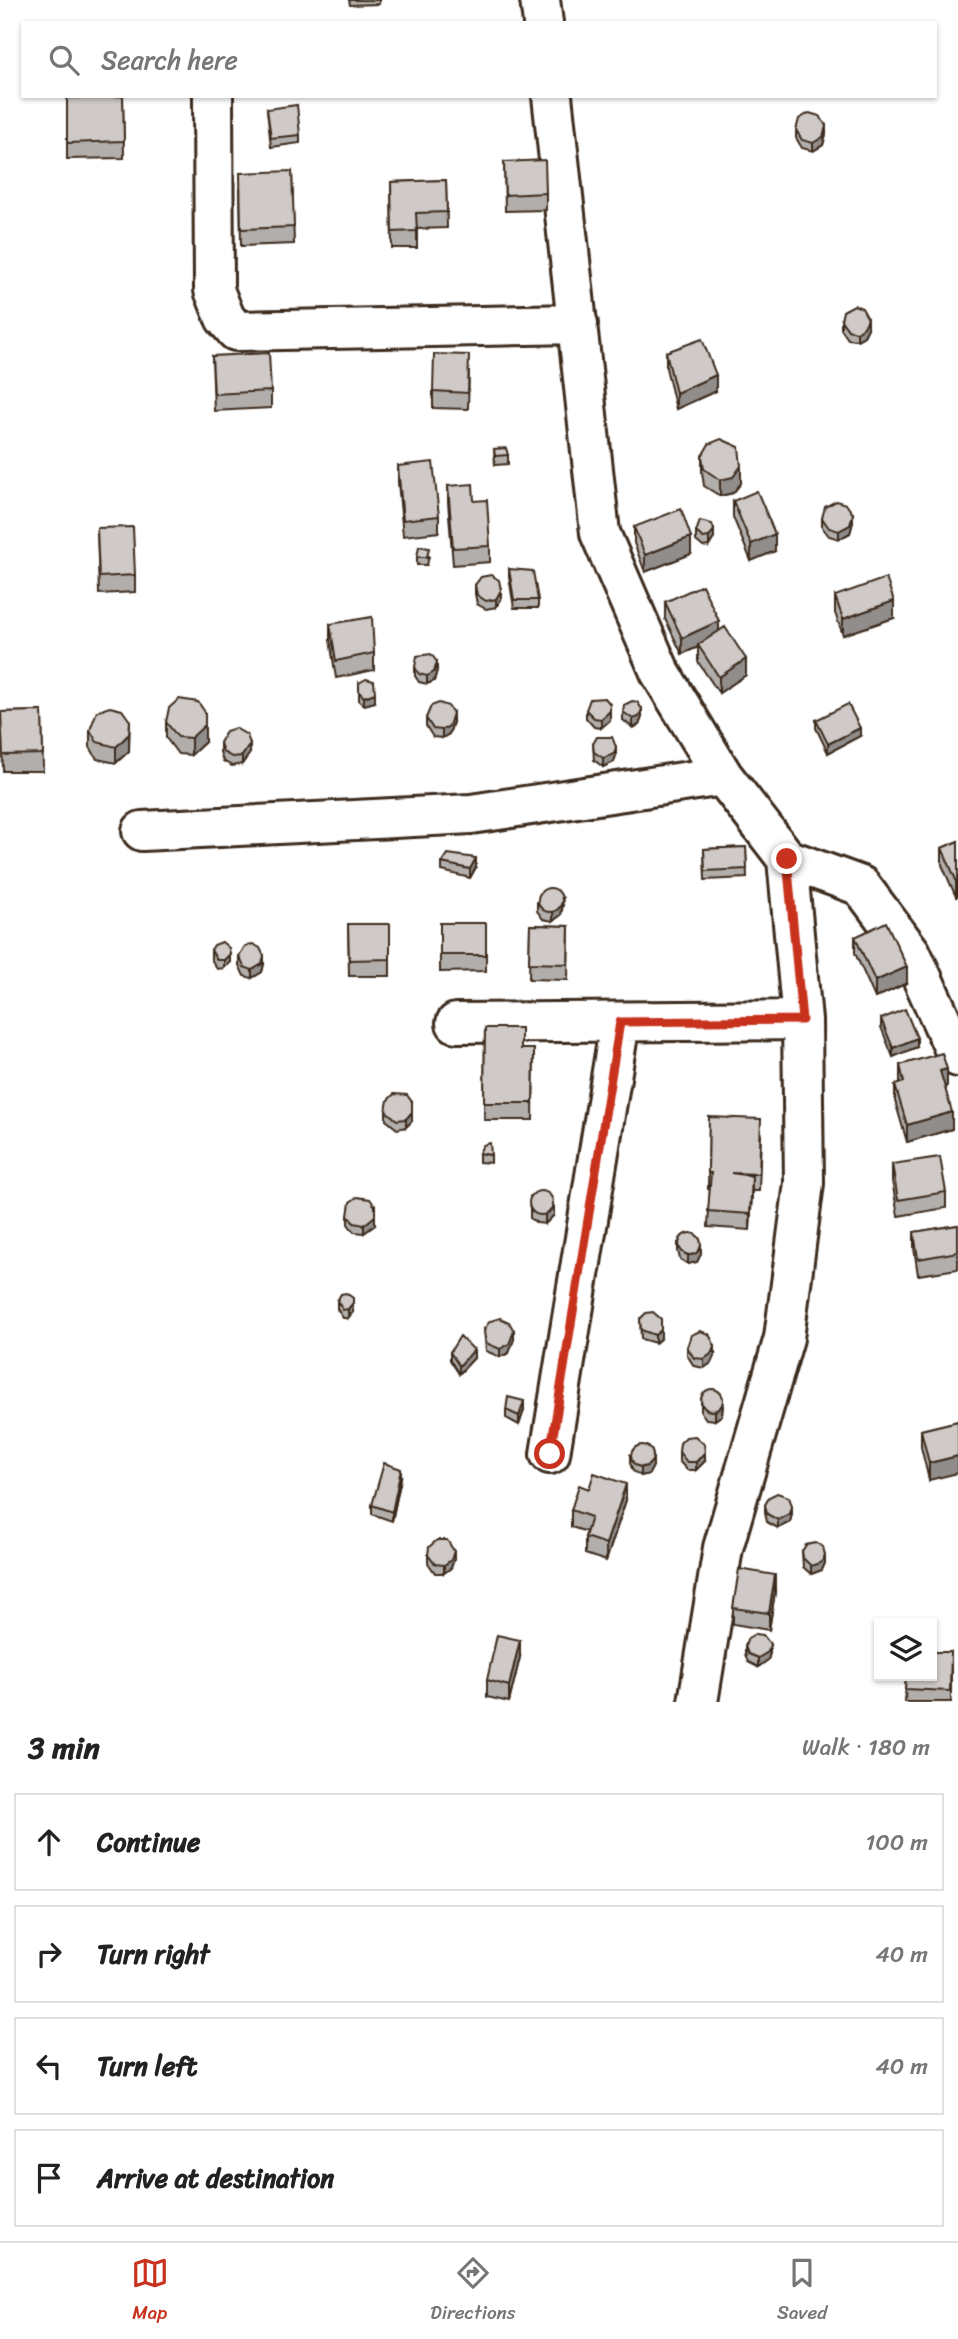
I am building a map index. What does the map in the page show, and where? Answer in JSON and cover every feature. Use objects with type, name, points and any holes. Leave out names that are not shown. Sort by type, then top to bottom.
[{"type":"street","points":[[540,0],[543,21]]},
{"type":"street","points":[[212,98],[214,290],[225,318],[236,331],[578,324]]},
{"type":"street","points":[[552,98],[600,533],[660,671],[723,776],[787,859],[802,1020],[804,1183],[784,1338],[723,1548],[698,1702]]},
{"type":"street","points":[[142,831],[471,814],[723,776]]},
{"type":"street","points":[[787,859],[861,886],[911,953],[958,1057]]},
{"type":"street","points":[[456,1023],[802,1020]]},
{"type":"street","points":[[550,1454],[620,1022]]},
{"type":"building","points":[[67,98],[123,98],[124,141],[67,143]]},
{"type":"building","points":[[297,105],[300,135],[271,138],[267,109]]},
{"type":"building","points":[[809,113],[820,116],[826,126],[823,137],[813,143],[802,140],[796,130],[799,119]]},
{"type":"building","points":[[545,160],[546,193],[505,195],[504,162]]},
{"type":"building","points":[[292,171],[294,227],[241,229],[240,173]]},
{"type":"building","points":[[446,180],[447,212],[416,213],[417,231],[392,232],[391,182]]},
{"type":"building","points":[[854,305],[862,308],[868,319],[864,327],[857,332],[848,330],[841,320],[843,311]]},
{"type":"building","points":[[702,339],[716,375],[676,393],[666,352]]},
{"type":"building","points":[[269,353],[271,391],[214,394],[212,356]]},
{"type":"building","points":[[434,354],[469,355],[468,393],[433,391]]},
{"type":"building","points":[[721,439],[739,447],[741,466],[733,477],[720,480],[704,469],[702,456],[709,444]]},
{"type":"building","points":[[506,448],[508,455],[495,456],[494,449]]},
{"type":"building","points":[[433,462],[439,516],[403,520],[398,466]]},
{"type":"building","points":[[473,484],[474,501],[487,500],[490,546],[453,548],[448,486]]},
{"type":"building","points":[[757,491],[775,534],[751,544],[733,501]]},
{"type":"building","points":[[836,501],[846,504],[853,514],[850,525],[839,531],[829,528],[822,518],[825,507]]},
{"type":"building","points":[[681,509],[691,537],[645,555],[634,527]]},
{"type":"building","points":[[700,521],[712,524],[714,530],[709,537],[703,538],[696,532]]},
{"type":"building","points":[[133,527],[135,575],[99,577],[97,528]]},
{"type":"building","points":[[419,546],[429,548],[427,557],[417,557]]},
{"type":"building","points":[[509,569],[533,571],[538,600],[514,600]]},
{"type":"building","points":[[491,575],[499,580],[501,590],[496,599],[486,601],[477,595],[475,585],[481,577]]},
{"type":"building","points":[[886,578],[894,601],[843,619],[835,596]]},
{"type":"building","points":[[702,585],[719,621],[682,638],[665,602]]},
{"type":"building","points":[[372,617],[374,653],[336,661],[330,624]]},
{"type":"building","points":[[725,627],[746,659],[719,677],[698,645]]},
{"type":"building","points":[[431,654],[437,662],[434,672],[427,676],[419,674],[415,667],[417,656]]},
{"type":"building","points":[[366,679],[374,681],[375,693],[364,697],[359,692],[359,683]]},
{"type":"building","points":[[605,698],[610,704],[610,711],[601,719],[594,718],[586,710],[590,699]]},
{"type":"building","points":[[179,699],[198,702],[205,712],[205,725],[191,738],[178,737],[166,722],[169,708]]},
{"type":"building","points":[[637,702],[642,709],[639,717],[633,719],[623,712],[624,705]]},
{"type":"building","points":[[439,703],[448,706],[453,713],[449,726],[442,730],[433,729],[426,718],[431,706]]},
{"type":"building","points":[[848,704],[860,728],[828,744],[816,720]]},
{"type":"building","points":[[110,707],[122,710],[130,721],[129,734],[116,747],[97,742],[90,730],[97,711]]},
{"type":"building","points":[[42,711],[43,754],[3,755],[1,712]]},
{"type":"building","points":[[235,728],[247,735],[250,744],[242,756],[232,757],[223,752],[220,743],[226,731]]},
{"type":"building","points":[[597,737],[612,737],[616,747],[614,754],[603,758],[594,752],[593,744]]},
{"type":"building","points":[[958,841],[958,880],[956,880],[942,848]]},
{"type":"building","points":[[746,847],[747,869],[705,871],[704,849]]},
{"type":"building","points":[[448,854],[476,858],[470,869],[442,863]]},
{"type":"building","points":[[550,888],[559,891],[562,900],[559,909],[550,912],[541,909],[538,900],[541,891]]},
{"type":"building","points":[[886,922],[907,967],[875,981],[855,937]]},
{"type":"building","points":[[440,923],[486,923],[486,955],[440,955]]},
{"type":"building","points":[[348,924],[390,924],[390,959],[349,960]]},
{"type":"building","points":[[530,925],[569,926],[568,964],[529,963]]},
{"type":"building","points":[[222,942],[229,948],[230,954],[224,960],[217,960],[211,950],[214,945]]},
{"type":"building","points":[[253,944],[260,948],[264,956],[262,964],[252,970],[244,967],[239,956],[245,946]]},
{"type":"building","points":[[905,1009],[917,1038],[893,1048],[881,1019]]},
{"type":"building","points":[[485,1028],[521,1028],[521,1049],[534,1049],[533,1103],[484,1103]]},
{"type":"building","points":[[942,1053],[947,1069],[940,1071],[952,1112],[907,1125],[895,1085],[904,1082],[900,1065]]},
{"type":"building","points":[[394,1094],[407,1095],[412,1102],[412,1112],[406,1119],[397,1120],[386,1111],[388,1100]]},
{"type":"building","points":[[709,1117],[761,1119],[759,1174],[731,1173],[752,1176],[750,1214],[708,1211],[711,1173],[708,1173]]},
{"type":"building","points":[[490,1143],[491,1155],[479,1153],[483,1145]]},
{"type":"building","points":[[940,1157],[946,1192],[898,1200],[892,1164]]},
{"type":"building","points":[[541,1191],[552,1198],[553,1203],[546,1214],[541,1215],[530,1208],[529,1203],[536,1192]]},
{"type":"building","points":[[357,1197],[370,1199],[375,1206],[375,1216],[364,1225],[354,1223],[348,1216],[350,1202]]},
{"type":"building","points":[[958,1225],[958,1252],[918,1259],[914,1232]]},
{"type":"building","points":[[690,1233],[698,1236],[701,1244],[698,1252],[690,1255],[682,1252],[679,1244],[682,1236]]},
{"type":"building","points":[[346,1293],[353,1298],[353,1303],[343,1310],[337,1301],[341,1294]]},
{"type":"building","points":[[653,1312],[661,1319],[661,1330],[655,1335],[641,1330],[640,1319],[646,1313]]},
{"type":"building","points":[[500,1318],[509,1322],[514,1331],[509,1344],[500,1349],[486,1343],[484,1329],[490,1321]]},
{"type":"building","points":[[700,1331],[709,1334],[715,1346],[711,1354],[704,1359],[694,1358],[687,1347],[691,1335]]},
{"type":"building","points":[[460,1336],[474,1350],[459,1366],[450,1352]]},
{"type":"building","points":[[712,1389],[720,1392],[723,1400],[720,1408],[712,1411],[704,1408],[701,1400],[704,1392]]},
{"type":"building","points":[[508,1397],[524,1401],[519,1416],[506,1410]]},
{"type":"building","points":[[958,1421],[958,1456],[929,1463],[921,1430]]},
{"type":"building","points":[[695,1436],[704,1444],[705,1452],[696,1462],[687,1462],[679,1452],[680,1443],[686,1437]]},
{"type":"building","points":[[642,1445],[650,1448],[653,1456],[650,1464],[642,1467],[634,1464],[631,1456],[634,1448]]},
{"type":"building","points":[[384,1463],[401,1469],[392,1512],[372,1505]]},
{"type":"building","points":[[594,1473],[626,1484],[606,1544],[585,1537],[591,1517],[571,1510],[579,1485],[589,1489]]},
{"type":"building","points":[[777,1493],[789,1497],[792,1506],[790,1514],[778,1520],[767,1514],[765,1505],[769,1497]]},
{"type":"building","points":[[437,1540],[447,1540],[454,1551],[451,1560],[444,1565],[435,1564],[428,1555],[429,1547]]},
{"type":"building","points":[[816,1543],[823,1547],[825,1555],[822,1562],[811,1566],[803,1558],[802,1551],[806,1545]]},
{"type":"building","points":[[739,1569],[775,1575],[769,1613],[733,1608]]},
{"type":"building","points":[[755,1634],[763,1635],[770,1644],[768,1652],[758,1658],[748,1654],[745,1646],[748,1638]]},
{"type":"building","points":[[497,1635],[520,1640],[509,1686],[487,1680]]},
{"type":"building","points":[[937,1652],[951,1652],[950,1691],[905,1689],[906,1681],[937,1681]]},
{"type":"route","points":[[550,1454],[620,1022],[802,1020],[787,859]]}]
